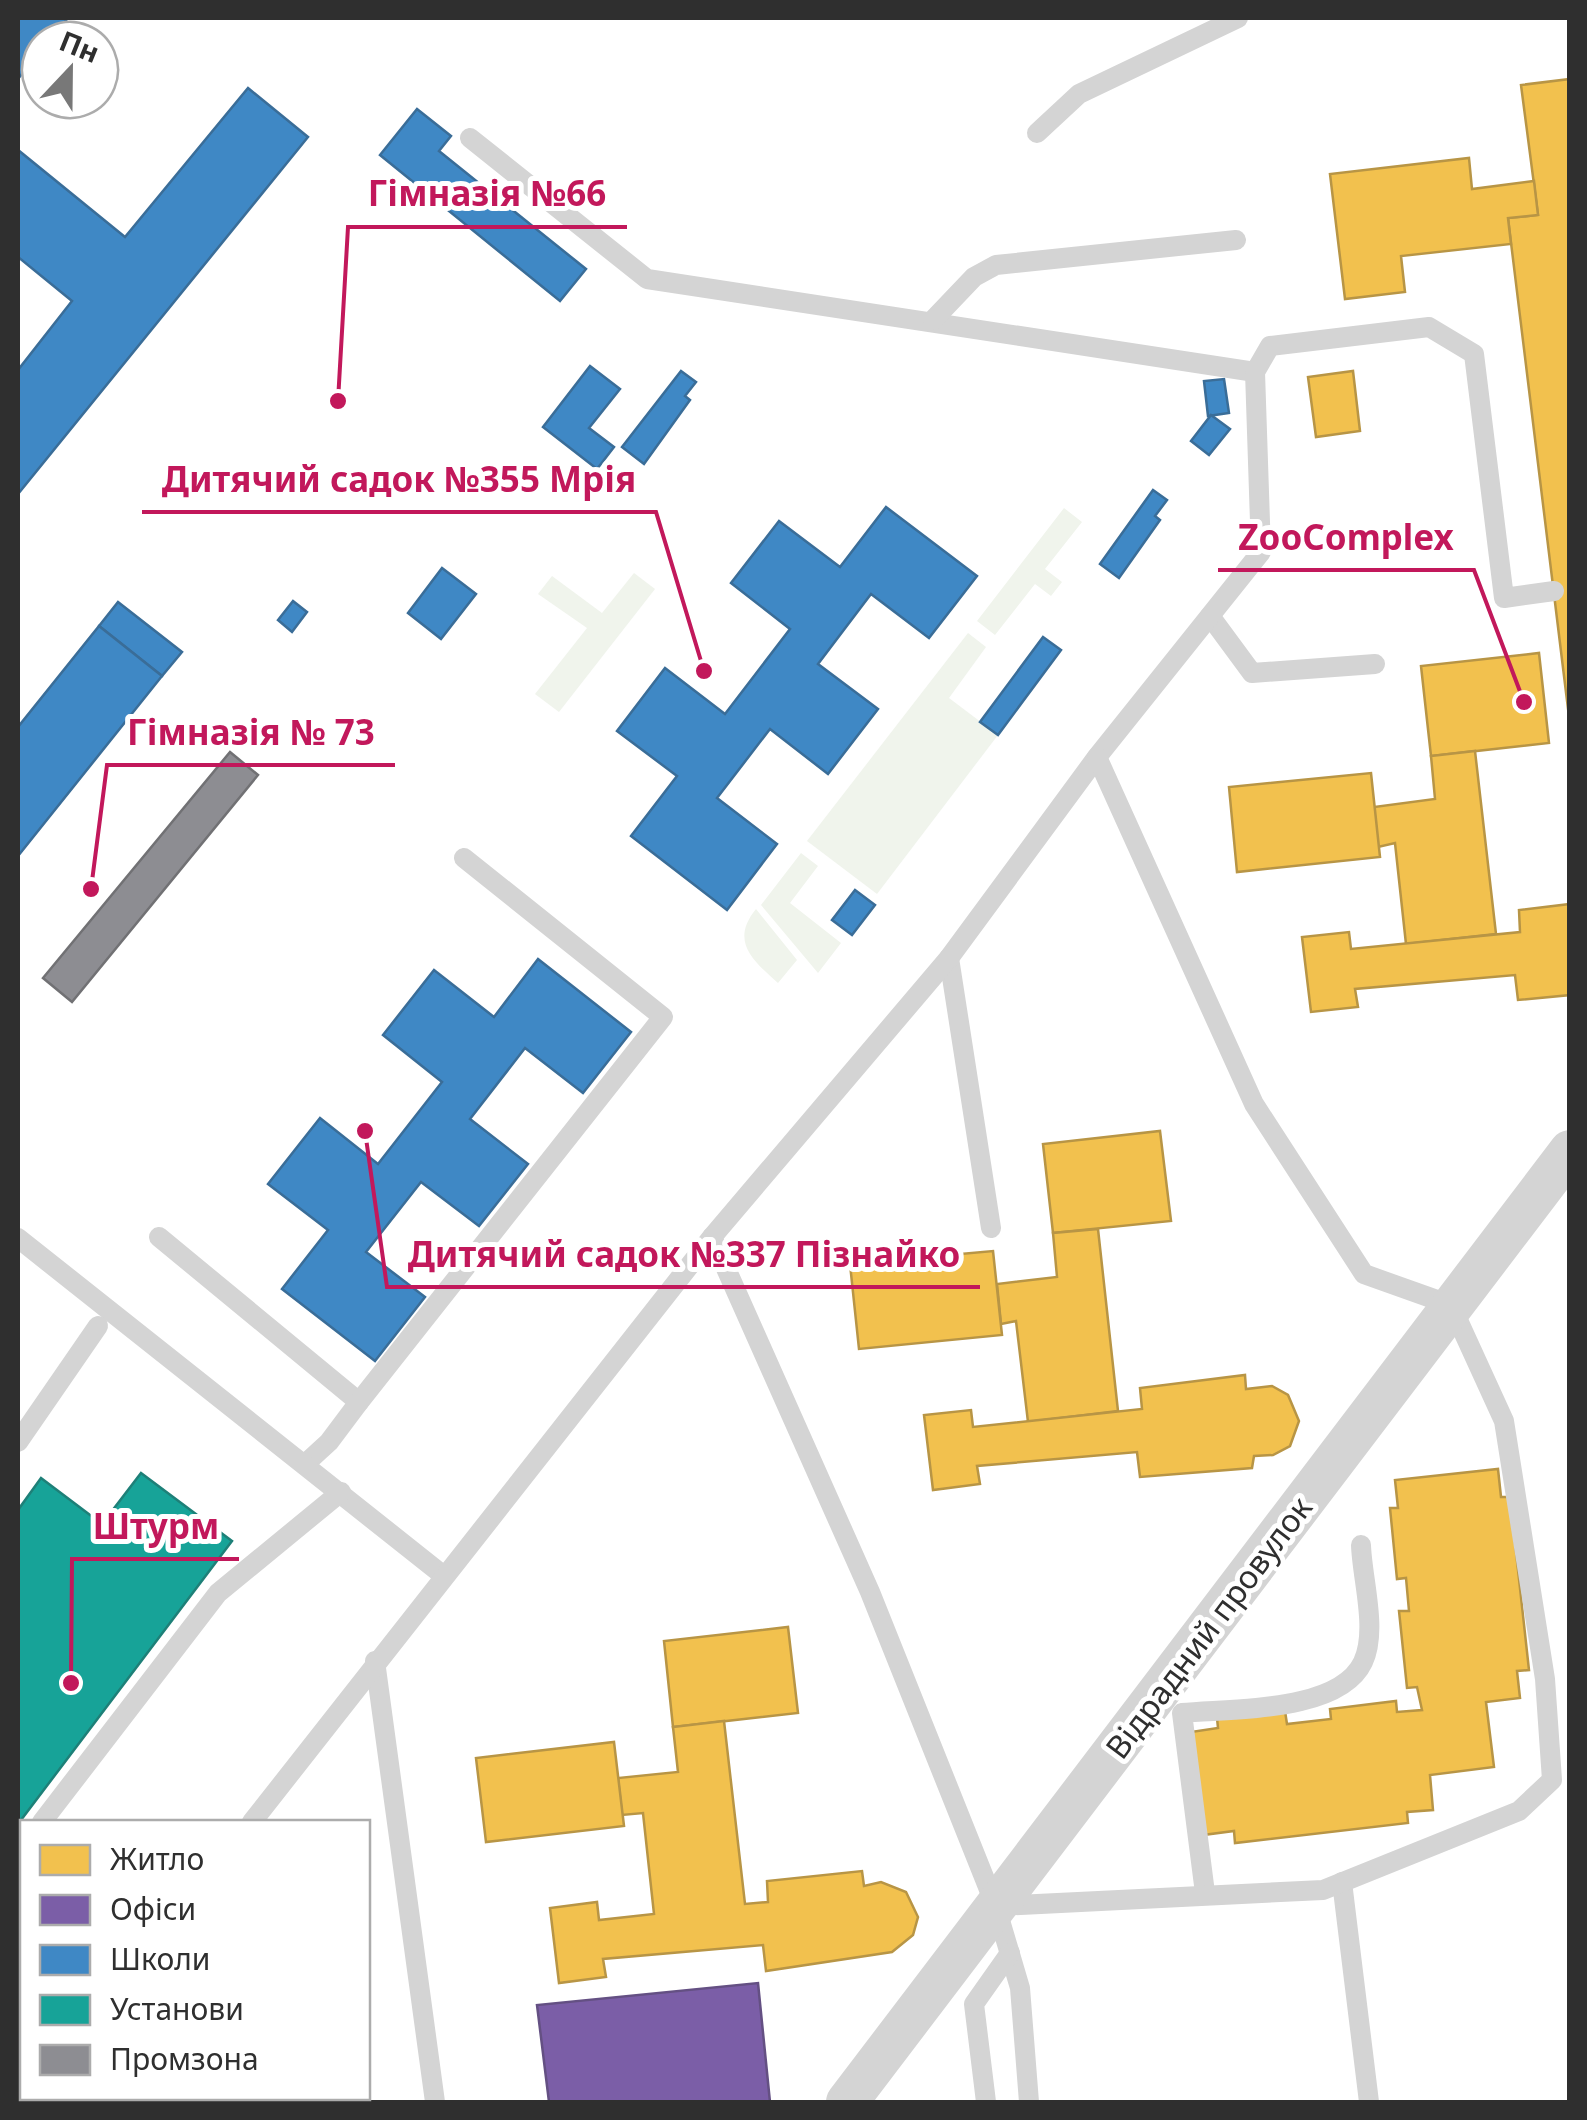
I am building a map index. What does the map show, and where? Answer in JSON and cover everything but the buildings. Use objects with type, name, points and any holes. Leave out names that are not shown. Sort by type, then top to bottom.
[{"type":"street","name":"Відрадний провулок","points":[[847,2102],[1570,1151]]},
{"type":"lane","points":[[1037,132],[1078,94],[1238,18]]},
{"type":"lane","points":[[470,138],[647,279],[1256,372]]},
{"type":"lane","points":[[933,320],[974,278],[996,266],[1236,240]]},
{"type":"lane","points":[[254,1820],[712,1238],[949,958],[1097,757],[1261,552],[1256,372],[1270,346],[1429,327],[1474,354],[1504,598],[1554,591]]},
{"type":"lane","points":[[1210,616],[1252,673],[1375,664]]},
{"type":"lane","points":[[996,1906],[1323,1890],[1519,1811],[1552,1780],[1545,1679],[1504,1422],[1451,1305],[1364,1274],[1254,1104],[1097,757]]},
{"type":"lane","points":[[305,1464],[329,1442],[663,1017],[464,858]]},
{"type":"lane","points":[[949,958],[991,1228]]},
{"type":"lane","points":[[159,1236],[359,1402]]},
{"type":"lane","points":[[18,1238],[444,1576]]},
{"type":"lane","points":[[712,1238],[870,1592],[996,1906],[1020,1988],[1028,2102]]},
{"type":"lane","points":[[18,1442],[98,1326]]},
{"type":"lane","points":[[44,1820],[218,1593],[341,1492]]},
{"type":"lane","points":[[1204,1893],[1182,1713],[1319,1698],[1346,1685],[1364,1661],[1367,1638],[1360,1545]]},
{"type":"lane","points":[[375,1661],[435,2102]]},
{"type":"lane","points":[[1342,1882],[1369,2102]]},
{"type":"lane","points":[[986,2102],[974,2004],[1010,1953]]},
{"type":"shaded area","points":[[1064,508],[1082,522],[1045,569],[1062,582],[1051,596],[1035,584],[995,635],[977,621]]},
{"type":"shaded area","points":[[634,573],[655,589],[559,712],[535,694],[587,628],[538,594],[552,576],[602,613]]},
{"type":"shaded area","points":[[968,633],[986,647],[949,698],[998,735],[877,894],[807,841]]},
{"type":"shaded area","points":[[801,853],[818,866],[790,903],[841,943],[818,973],[761,905]]},
{"type":"shaded area","points":[[756,909],[797,960],[778,983],[753,958],[745,940],[748,920]]},
{"type":"place","name":"Гімназія №66","points":[[338,401]]},
{"type":"place","name":"Дитячий садок №355 Мрія","points":[[704,671]]},
{"type":"place","name":"ZooComplex","points":[[1524,702]]},
{"type":"place","name":"Гімназія № 73","points":[[91,889]]},
{"type":"place","name":"Дитячий садок №337 Пізнайко","points":[[365,1131]]},
{"type":"place","name":"Штурм","points":[[71,1683]]}]
